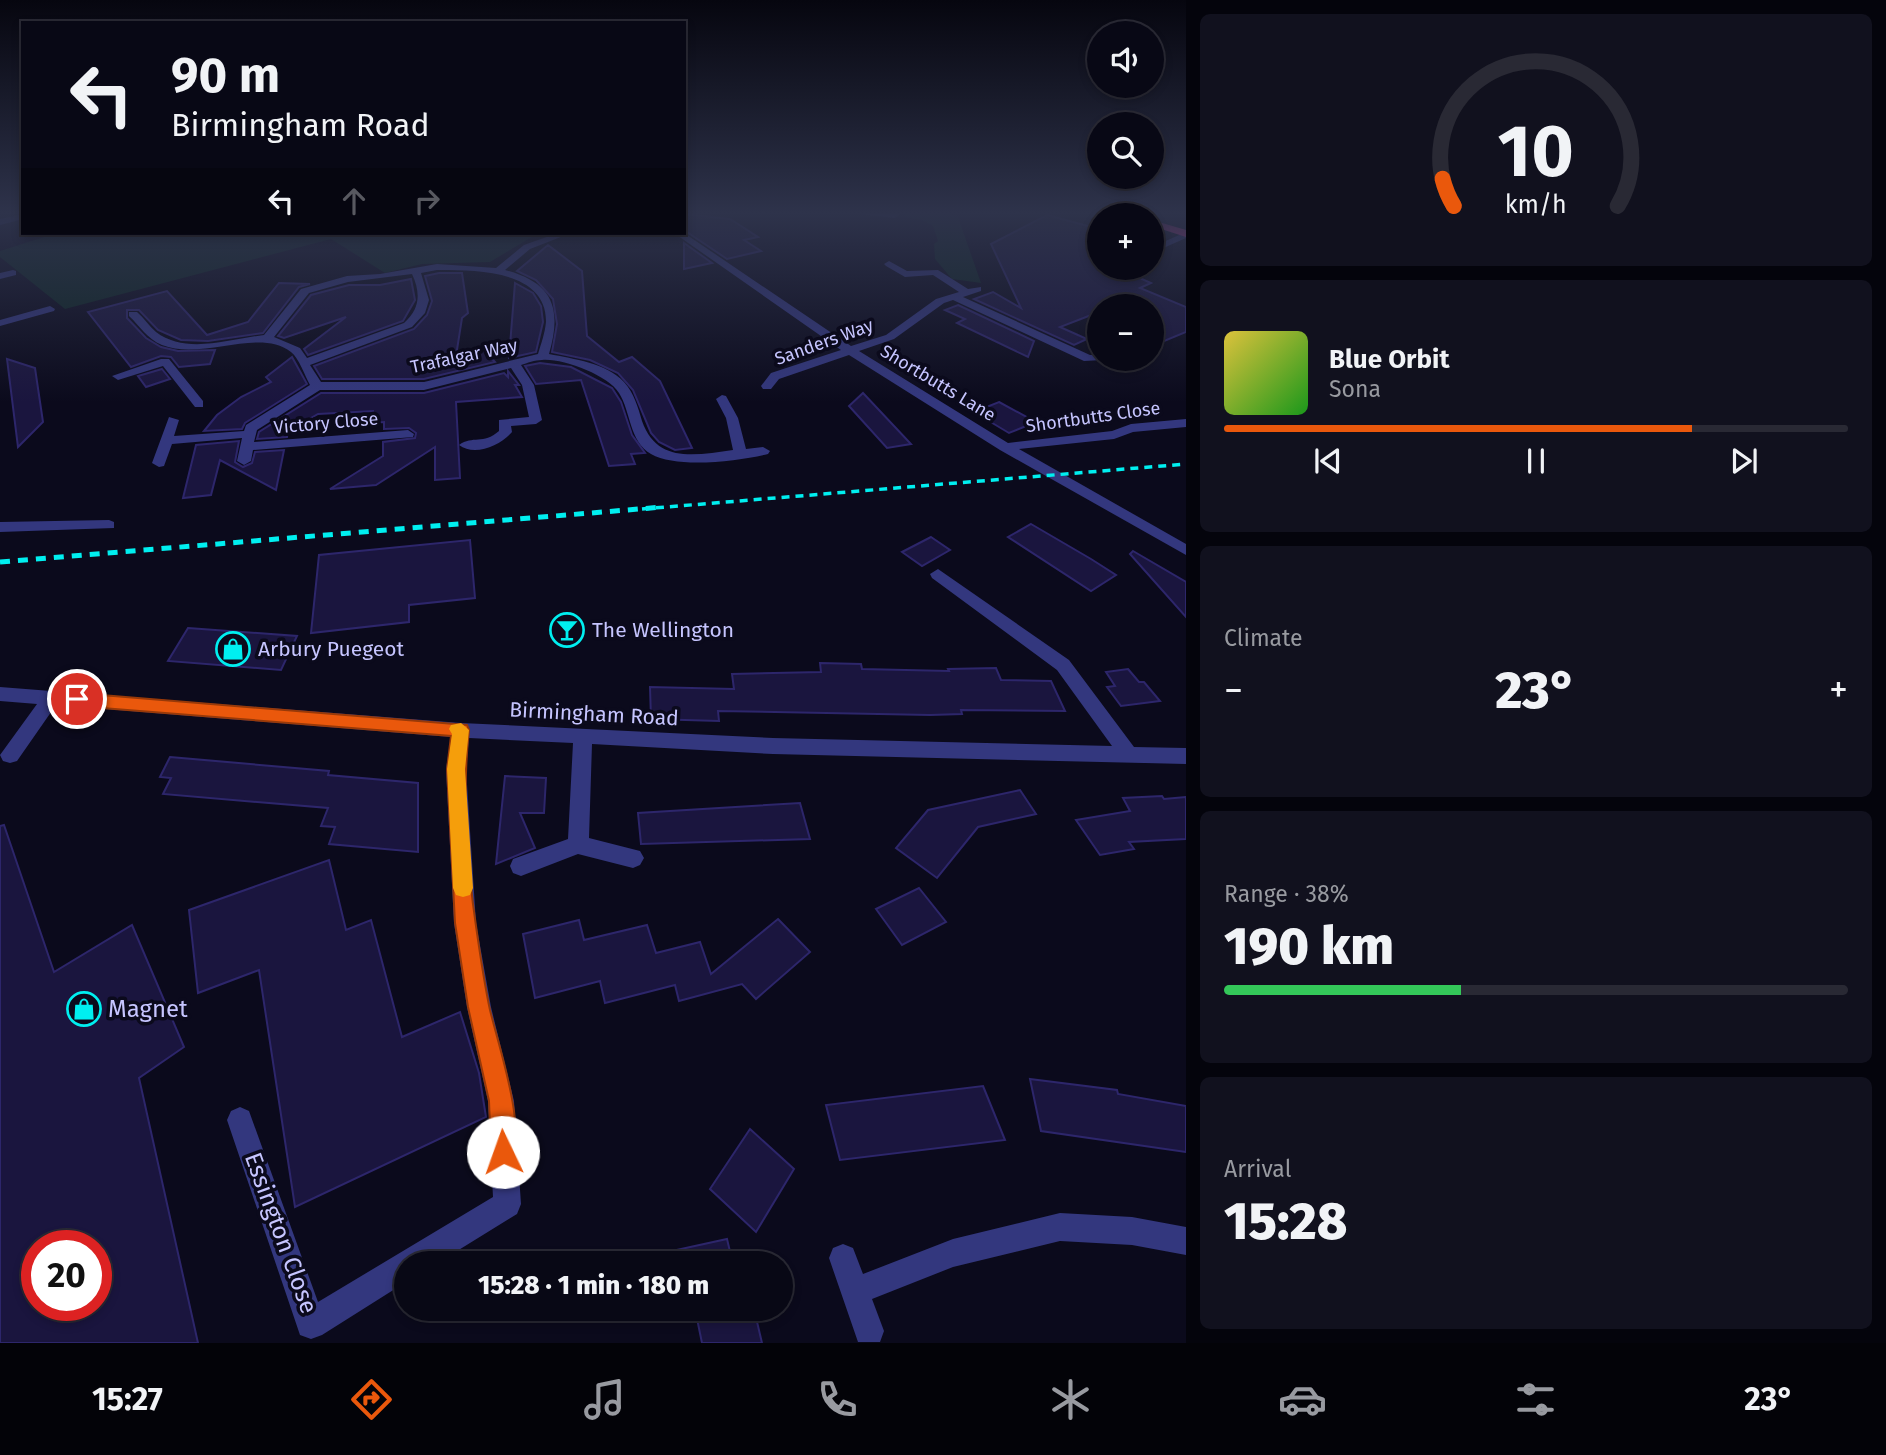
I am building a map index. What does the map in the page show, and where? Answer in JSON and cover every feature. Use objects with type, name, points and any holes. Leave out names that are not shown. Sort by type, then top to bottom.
[{"type":"street","name":"Trafalgar Way","points":[[267,338],[306,291],[365,277]]},
{"type":"street","points":[[304,363],[408,325],[420,316],[425,301],[419,277]]},
{"type":"street","name":"Trafalgar Way","points":[[317,386],[424,386],[543,356],[551,318],[548,307],[532,287],[514,277]]},
{"type":"street","name":"Shortbutts Lane","points":[[742,277],[850,352],[1005,447],[1186,550]]},
{"type":"street","points":[[941,277],[1087,358]]},
{"type":"street","name":"Sanders Way","points":[[767,386],[775,376],[890,337],[940,302],[963,291]]},
{"type":"street","points":[[0,323],[50,309]]},
{"type":"street","points":[[142,316],[153,335],[169,344],[212,345],[267,338],[296,350],[317,386]]},
{"type":"street","points":[[118,376],[165,362],[183,345]]},
{"type":"street","points":[[543,356],[600,372],[618,382],[632,406],[642,437],[655,451],[676,457],[763,452]]},
{"type":"street","points":[[165,362],[200,404]]},
{"type":"street","points":[[466,445],[493,443],[506,432],[504,423],[536,420],[528,385],[515,365]]},
{"type":"street","name":"Victory Close","points":[[244,461],[251,428],[317,386]]},
{"type":"street","points":[[722,399],[732,418],[740,453]]},
{"type":"street","points":[[159,463],[173,420]]},
{"type":"street","name":"Shortbutts Close","points":[[1005,447],[1114,435],[1131,428],[1186,423]]},
{"type":"street","name":"Victory Close","points":[[248,441],[408,434]]},
{"type":"street","points":[[166,442],[248,441]]},
{"type":"street","points":[[0,527],[110,526]]},
{"type":"street","points":[[938,575],[1063,665],[1129,755]]},
{"type":"street","name":"Birmingham Road","points":[[0,694],[461,730],[773,747],[1186,756]]},
{"type":"street","points":[[10,755],[52,697]]},
{"type":"street","name":"Essington Close","points":[[428,1251],[506,1203],[501,1101],[479,1007],[466,923],[456,769],[461,730]]},
{"type":"street","points":[[578,845],[583,736]]},
{"type":"street","points":[[521,866],[578,845],[633,858]]},
{"type":"street","name":"Essington Close","points":[[240,1120],[311,1324],[394,1272]]},
{"type":"street","points":[[856,1291],[953,1253],[1060,1227],[1132,1231],[1186,1241]]},
{"type":"street","points":[[843,1258],[869,1331]]},
{"type":"green space","points":[[25,277],[188,277],[65,309]]},
{"type":"green space","points":[[950,277],[979,277],[981,283]]},
{"type":"building","points":[[425,277],[463,277],[468,313],[462,318],[456,356],[483,349],[495,362],[424,379],[322,379],[314,366],[414,329],[427,315],[432,301]]},
{"type":"building","points":[[529,277],[582,277],[587,336],[619,362],[632,357],[660,381],[692,448],[675,450],[659,442],[651,433],[633,390],[618,373],[590,360],[552,352],[557,324],[553,299],[536,280]]},
{"type":"building","points":[[1006,277],[1087,277],[1087,280],[1144,280],[1151,283],[1140,288],[1155,294],[1087,294],[1087,317],[1060,327],[1087,339],[1074,345],[974,299],[993,292],[1021,308]]},
{"type":"building","points":[[411,279],[415,300],[403,321],[308,355],[304,349],[346,317],[284,338],[278,336],[311,295],[349,285],[380,285]]},
{"type":"building","points":[[279,283],[310,284],[299,287],[263,333],[208,341],[181,340],[158,330],[139,310],[127,310],[127,318],[146,338],[161,347],[178,351],[215,350],[210,364],[179,367],[171,357],[161,356],[131,367],[88,312],[167,291],[207,335],[248,322]]},
{"type":"building","points":[[515,283],[533,293],[541,306],[543,322],[536,352],[509,358]]},
{"type":"building","points":[[1164,298],[1186,307],[1186,332],[1164,341]]},
{"type":"building","points":[[958,305],[1034,341],[1028,357],[957,323],[965,319],[945,310]]},
{"type":"building","points":[[292,357],[307,384],[245,423],[242,429],[204,431],[217,415],[241,397],[271,382],[266,377]]},
{"type":"building","points":[[7,359],[35,368],[43,422],[18,447]]},
{"type":"building","points":[[540,363],[571,367],[612,388],[621,402],[632,435],[645,453],[631,454],[635,464],[609,466],[581,380],[536,384],[525,366]]},
{"type":"building","points":[[162,369],[170,379],[146,387],[138,376]]},
{"type":"building","points":[[508,371],[519,385],[515,385],[522,397],[456,402],[460,478],[435,480],[435,447],[376,485],[330,489],[383,456],[383,442],[415,438],[416,433],[409,428],[384,429],[384,422],[372,423],[373,411],[318,414],[299,425],[298,429],[288,430],[287,437],[257,439],[259,432],[321,393],[424,393],[504,373],[508,377]]},
{"type":"building","points":[[863,393],[911,444],[887,448],[849,406]]},
{"type":"building","points":[[999,402],[1036,422],[1009,433],[974,412]]},
{"type":"building","points":[[239,441],[235,462],[243,467],[252,463],[255,452],[284,450],[276,490],[220,460],[211,495],[183,498],[196,445]]},
{"type":"building","points":[[1031,524],[1116,575],[1091,591],[1008,537]]},
{"type":"building","points":[[931,537],[950,550],[922,566],[902,552]]},
{"type":"building","points":[[470,540],[475,598],[409,605],[409,622],[311,633],[319,555]]},
{"type":"building","points":[[1133,551],[1186,582],[1186,617],[1130,554]]},
{"type":"building","name":"Arbury Puegeot","points":[[188,628],[297,636],[281,670],[168,661]]},
{"type":"building","points":[[820,663],[861,664],[862,669],[949,671],[948,669],[996,668],[1001,680],[1051,681],[1065,711],[961,710],[962,714],[930,715],[718,711],[719,721],[651,719],[650,687],[734,689],[732,674],[821,672]]},
{"type":"building","points":[[1128,669],[1139,682],[1144,682],[1160,701],[1121,706],[1107,687],[1115,686],[1106,672]]},
{"type":"building","points":[[170,757],[329,771],[328,775],[418,783],[418,852],[329,844],[335,827],[321,826],[328,808],[163,794],[171,778],[160,777]]},
{"type":"building","points":[[505,776],[546,778],[544,813],[520,813],[535,848],[496,864]]},
{"type":"building","points":[[1020,790],[1036,814],[978,827],[937,878],[896,848],[928,810]]},
{"type":"building","points":[[1162,796],[1164,799],[1186,797],[1186,839],[1129,842],[1134,849],[1100,855],[1076,820],[1130,811],[1123,798]]},
{"type":"building","points":[[800,803],[810,839],[641,844],[638,813]]},
{"type":"building","points":[[4,825],[54,972],[132,925],[184,1047],[139,1078],[198,1343],[0,1343],[0,826]]},
{"type":"building","points":[[329,860],[346,930],[371,920],[402,1037],[460,1012],[479,1073],[486,1117],[295,1207],[259,970],[198,993],[189,910]]},
{"type":"building","points":[[919,888],[946,922],[902,945],[876,909]]},
{"type":"building","points":[[778,919],[810,952],[756,999],[742,984],[679,1001],[675,985],[605,1003],[600,981],[535,998],[523,934],[579,920],[584,940],[647,925],[656,953],[700,942],[711,974]]},
{"type":"building","points":[[1030,1079],[1117,1090],[1118,1094],[1186,1106],[1186,1152],[1041,1131]]},
{"type":"building","points":[[983,1086],[1005,1140],[840,1160],[826,1105]]},
{"type":"building","points":[[750,1129],[794,1169],[756,1232],[710,1189]]},
{"type":"building","points":[[727,1239],[730,1251],[672,1251]]},
{"type":"building","points":[[697,1321],[757,1321],[762,1343],[702,1343]]},
{"type":"railway","points":[[642,509],[1186,464]]},
{"type":"railway","points":[[0,562],[663,507]]},
{"type":"slow traffic","points":[[457,729],[461,730],[456,769],[463,888]]},
{"type":"place","name":"The Wellington","points":[[567,630]]},
{"type":"place","name":"Arbury Puegeot","points":[[233,649]]},
{"type":"place","name":"Magnet","points":[[84,1009]]},
{"type":"route","points":[[77,699],[461,730],[456,769],[466,923],[479,1007],[501,1101],[503,1152]]}]
